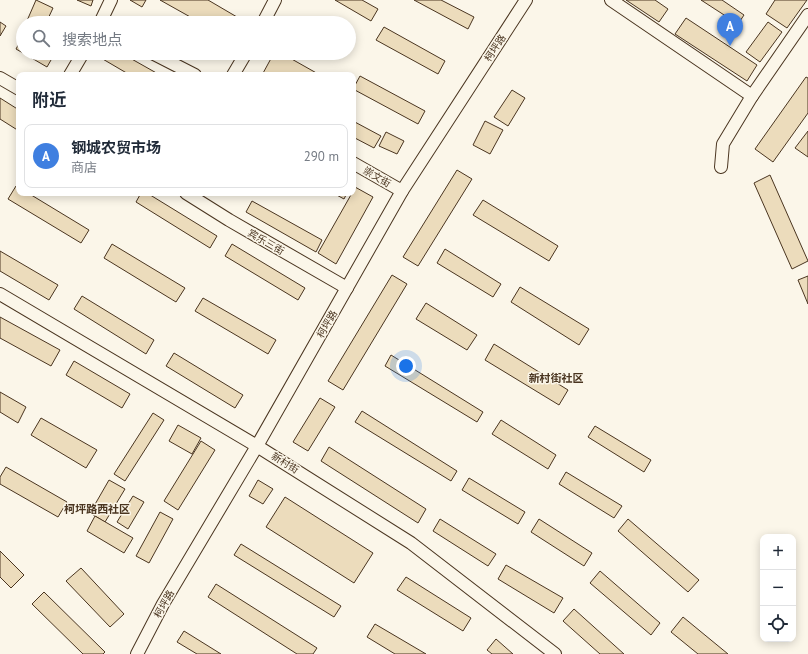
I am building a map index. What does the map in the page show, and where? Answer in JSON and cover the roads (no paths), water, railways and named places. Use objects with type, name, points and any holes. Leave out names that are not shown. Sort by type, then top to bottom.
[{"type":"street","points":[[103,16],[111,0]]},
{"type":"street","points":[[266,16],[275,0]]},
{"type":"street","name":"柯坪路","points":[[137,654],[163,604],[257,446],[402,191],[526,0]]},
{"type":"street","points":[[611,0],[752,96]]},
{"type":"street","points":[[721,167],[723,144],[752,96],[808,15]]},
{"type":"street","points":[[72,72],[79,60]]},
{"type":"street","points":[[166,60],[189,72]]},
{"type":"street","points":[[235,72],[242,60]]},
{"type":"street","points":[[0,78],[16,87]]},
{"type":"street","name":"崇文街","points":[[356,165],[402,191]]},
{"type":"street","name":"宾乐三街","points":[[191,196],[229,220],[347,288]]},
{"type":"street","name":"新村街","points":[[0,294],[257,446],[411,543],[555,654]]},
{"type":"place","name":"钢城农贸市场","points":[[730,46]]},
{"type":"district","name":"新村街社区","points":[[556,378]]},
{"type":"district","name":"柯坪路西社区","points":[[97,509]]}]
